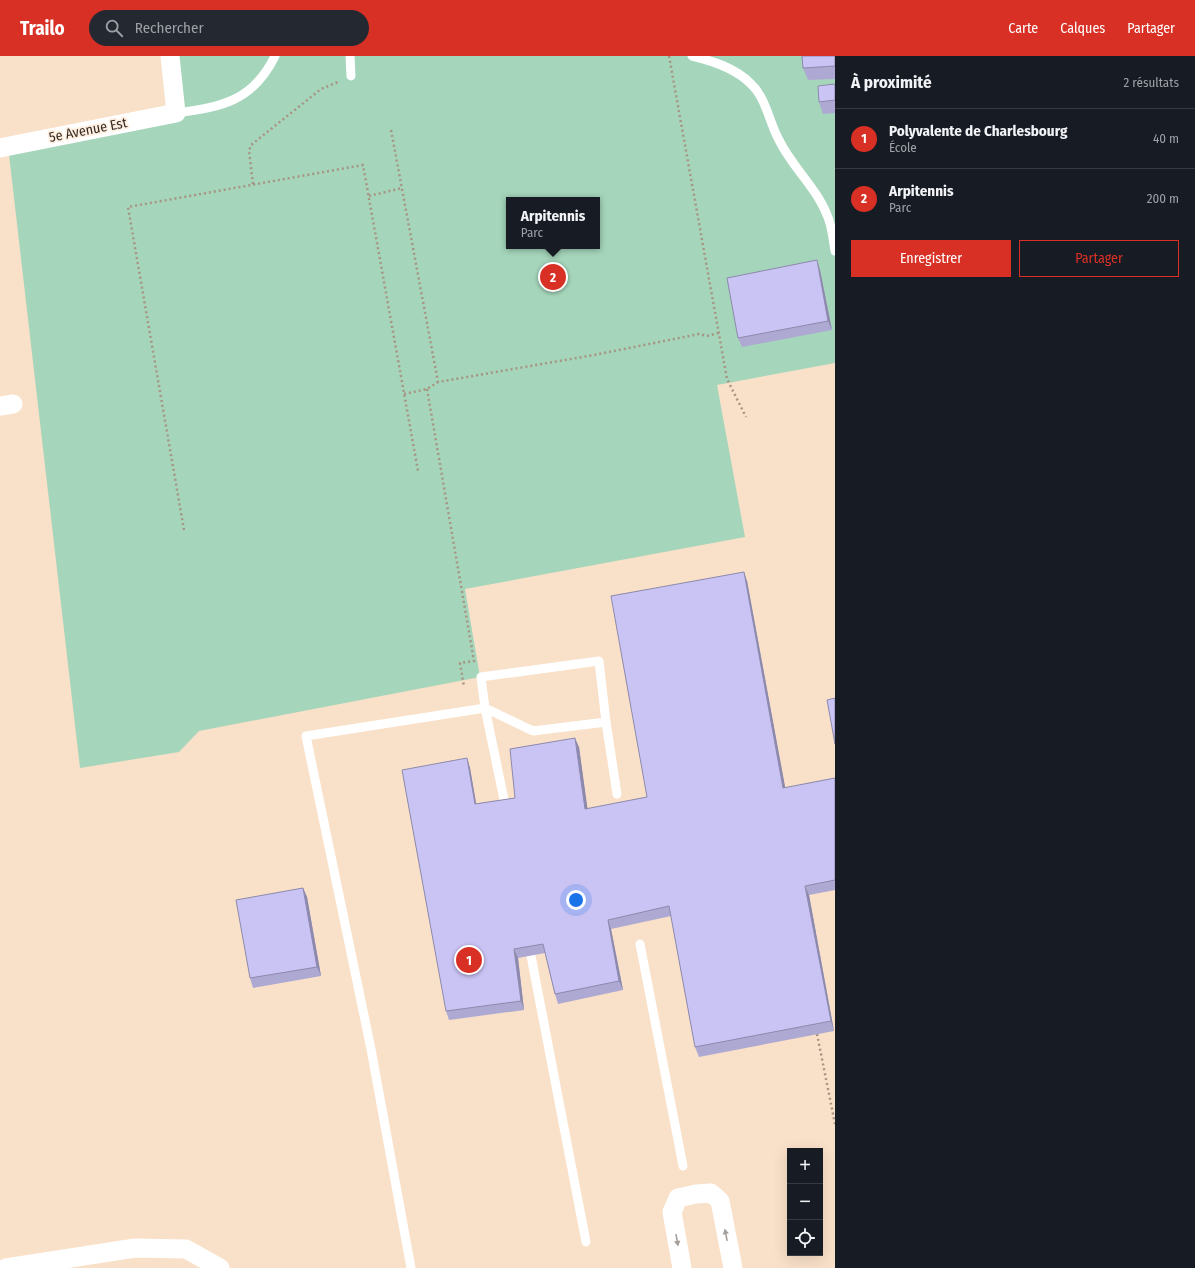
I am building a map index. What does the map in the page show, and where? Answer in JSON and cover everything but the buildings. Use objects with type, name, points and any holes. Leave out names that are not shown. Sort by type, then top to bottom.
[{"type":"street","points":[[170,56],[176,113]]},
{"type":"street","name":"5e Avenue Est","points":[[0,148],[176,113]]},
{"type":"street","points":[[682,1268],[672,1212],[678,1198],[696,1194],[711,1193],[720,1201],[733,1268]]},
{"type":"street","points":[[6,1268],[135,1248],[186,1249],[220,1268]]},
{"type":"lane","points":[[176,113],[210,108],[229,103],[246,93],[257,82],[275,56]]},
{"type":"lane","points":[[350,56],[351,76]]},
{"type":"lane","points":[[692,56],[712,60],[734,72],[750,83],[759,94],[778,140],[793,165],[818,196],[828,215],[835,250]]},
{"type":"lane","points":[[506,810],[485,708],[481,677],[599,662],[617,794]]},
{"type":"lane","points":[[411,1268],[371,1049],[306,736],[485,708],[532,731],[606,722]]},
{"type":"lane","points":[[640,944],[683,1166]]},
{"type":"lane","points":[[531,956],[586,1242]]},
{"type":"path","points":[[669,56],[727,380],[746,417]]},
{"type":"path","points":[[253,184],[249,151],[251,144],[321,89],[351,76]]},
{"type":"path","points":[[392,130],[438,382]]},
{"type":"path","points":[[184,530],[128,207],[363,164],[418,471]]},
{"type":"path","points":[[369,196],[402,188]]},
{"type":"path","points":[[404,394],[426,389],[438,382],[699,334],[707,336],[719,333]]},
{"type":"path","points":[[426,389],[474,661],[460,663],[464,687]]},
{"type":"path","points":[[818,1034],[835,1124]]},
{"type":"green space","points":[[170,56],[835,56],[835,363],[717,385],[745,537],[465,589],[480,677],[199,731],[179,752],[80,768],[8,146],[176,113]]},
{"type":"place","name":"Arpitennis","points":[[553,277]]},
{"type":"place","name":"Polyvalente de Charlesbourg","points":[[469,960]]}]
